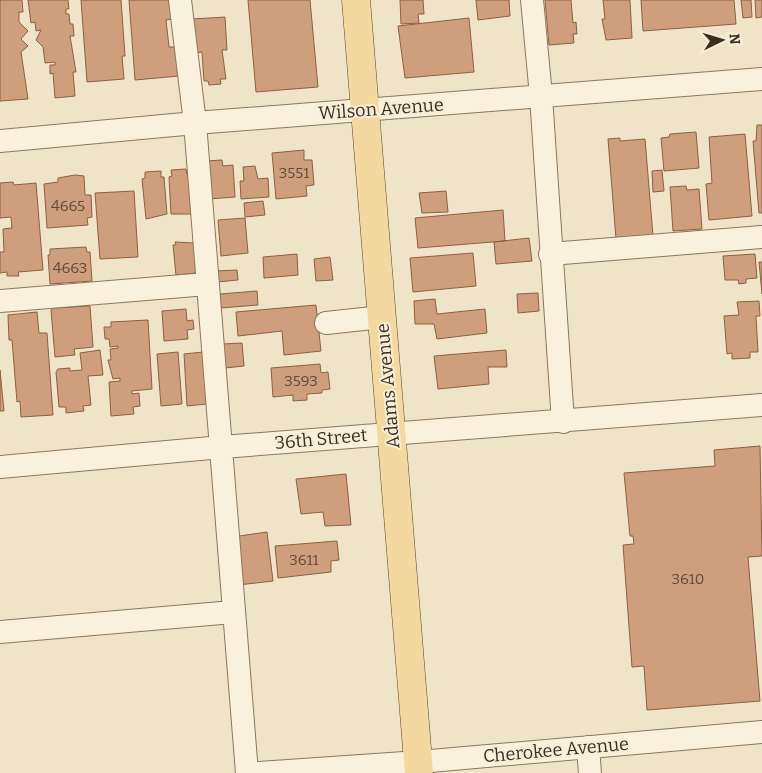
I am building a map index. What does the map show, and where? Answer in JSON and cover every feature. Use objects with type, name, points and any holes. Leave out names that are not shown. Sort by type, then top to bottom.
[{"type":"main road","name":"Adams Avenue","points":[[356,0],[419,768]]},
{"type":"street","points":[[180,0],[195,123],[247,773]]},
{"type":"street","points":[[532,0],[541,96],[550,254],[563,422]]},
{"type":"street","name":"Wilson Avenue","points":[[0,141],[195,123],[762,79]]},
{"type":"street","points":[[550,254],[762,237]]},
{"type":"street","points":[[0,301],[207,284]]},
{"type":"street","points":[[326,323],[382,317]]},
{"type":"street","name":"36th Street","points":[[0,467],[392,433],[563,422],[762,405]]},
{"type":"street","points":[[0,632],[233,612]]},
{"type":"street","name":"Cherokee Avenue","points":[[260,773],[419,768],[588,747],[762,732]]},
{"type":"street","points":[[588,747],[590,773]]},
{"type":"building","points":[[0,0],[22,0],[23,12],[19,12],[19,22],[28,31],[21,39],[28,46],[21,52],[28,99],[0,101]]},
{"type":"building","points":[[28,0],[68,0],[69,9],[66,9],[66,14],[69,14],[70,24],[73,24],[74,36],[70,36],[76,72],[73,72],[75,96],[55,98],[53,73],[50,74],[50,65],[55,65],[55,62],[45,63],[43,47],[36,40],[41,30],[36,31],[35,22],[31,23]]},
{"type":"building","points":[[81,0],[121,0],[125,56],[122,56],[124,79],[87,82]]},
{"type":"building","points":[[129,0],[170,0],[173,19],[166,20],[169,47],[176,47],[179,76],[135,80]]},
{"type":"building","points":[[248,0],[310,0],[318,87],[256,92]]},
{"type":"building","points":[[400,0],[423,0],[424,14],[418,14],[419,23],[401,24]]},
{"type":"building","points":[[476,0],[509,0],[510,16],[478,20]]},
{"type":"building","points":[[545,0],[571,0],[573,23],[576,22],[577,34],[573,34],[574,43],[549,45]]},
{"type":"building","points":[[603,0],[630,0],[632,38],[606,40],[602,19],[605,19]]},
{"type":"building","points":[[641,0],[734,0],[736,24],[643,31]]},
{"type":"building","points":[[741,0],[751,0],[752,17],[743,18]]},
{"type":"building","points":[[755,0],[762,0],[762,17],[756,18]]},
{"type":"building","points":[[225,17],[227,50],[222,50],[226,79],[220,79],[221,84],[209,85],[208,81],[204,81],[202,52],[195,53],[192,19]]},
{"type":"building","points":[[469,18],[474,72],[405,78],[398,26]]},
{"type":"building","points":[[757,125],[762,125],[762,213],[759,213],[753,141],[756,141]]},
{"type":"building","points":[[696,132],[699,168],[664,171],[661,138],[669,137],[670,134]]},
{"type":"building","points":[[745,134],[752,216],[709,220],[706,184],[712,183],[709,137]]},
{"type":"building","points":[[620,138],[620,141],[645,139],[653,236],[616,239],[608,139]]},
{"type":"building","points":[[304,150],[304,160],[312,160],[314,185],[306,186],[307,196],[276,199],[272,153]]},
{"type":"building","points":[[222,160],[223,166],[233,165],[235,197],[209,199],[206,161]]},
{"type":"building","points":[[255,166],[258,179],[268,178],[269,197],[241,199],[240,181],[244,181],[243,167]]},
{"type":"building","points":[[186,169],[187,175],[190,175],[193,214],[171,214],[169,177],[172,176],[171,170]]},
{"type":"building","points":[[662,170],[664,191],[653,192],[652,171]]},
{"type":"building","points":[[161,171],[161,177],[164,177],[167,214],[146,219],[142,179],[145,178],[145,172]]},
{"type":"building","points":[[75,175],[84,176],[85,195],[91,195],[92,217],[87,218],[88,225],[47,228],[44,184],[58,182],[58,178]]},
{"type":"building","points":[[13,182],[14,185],[36,183],[43,270],[18,272],[19,276],[7,276],[7,272],[0,273],[0,252],[4,252],[3,229],[12,228],[11,217],[0,218],[0,183]]},
{"type":"building","points":[[686,186],[687,190],[699,189],[702,229],[673,231],[670,187]]},
{"type":"building","points":[[134,191],[138,257],[100,259],[95,193]]},
{"type":"building","points":[[446,191],[448,212],[422,213],[419,193]]},
{"type":"building","points":[[263,201],[265,215],[245,217],[244,203]]},
{"type":"building","points":[[503,210],[505,241],[418,248],[415,218]]},
{"type":"building","points":[[245,218],[248,253],[221,256],[218,220]]},
{"type":"building","points":[[529,238],[532,261],[496,264],[494,242]]},
{"type":"building","points":[[175,242],[194,243],[196,273],[176,275],[173,245],[176,245]]},
{"type":"building","points":[[86,247],[87,252],[90,252],[92,281],[50,284],[48,255],[50,255],[50,249]]},
{"type":"building","points":[[473,253],[476,286],[413,292],[410,258]]},
{"type":"building","points":[[297,254],[298,275],[264,278],[263,257]]},
{"type":"building","points":[[755,254],[757,278],[746,279],[746,283],[739,284],[738,280],[725,280],[723,256]]},
{"type":"building","points":[[330,257],[333,280],[316,281],[314,259]]},
{"type":"building","points":[[759,262],[762,262],[762,294]]},
{"type":"building","points":[[237,270],[238,280],[217,282],[216,271]]},
{"type":"building","points":[[257,291],[258,305],[221,308],[220,294]]},
{"type":"building","points":[[538,293],[539,311],[518,313],[517,294]]},
{"type":"building","points":[[435,299],[437,314],[485,309],[487,333],[437,339],[434,324],[415,324],[414,301]]},
{"type":"building","points":[[759,301],[760,316],[756,316],[758,352],[750,352],[750,358],[732,359],[732,353],[727,354],[724,316],[739,315],[737,302]]},
{"type":"building","points":[[316,305],[321,351],[284,355],[282,331],[238,336],[236,312]]},
{"type":"building","points":[[90,306],[93,347],[74,349],[75,355],[55,357],[51,310],[53,308]]},
{"type":"building","points":[[186,309],[187,321],[193,320],[194,329],[187,330],[188,339],[164,341],[162,311]]},
{"type":"building","points":[[37,312],[39,333],[47,333],[53,415],[21,417],[20,401],[17,402],[12,340],[9,340],[8,315]]},
{"type":"building","points":[[148,320],[152,389],[132,391],[132,394],[139,393],[140,406],[133,407],[134,414],[111,416],[109,382],[120,381],[120,378],[113,379],[108,360],[111,360],[110,349],[118,348],[118,346],[110,347],[109,339],[105,339],[104,327],[111,327],[111,322]]},
{"type":"building","points":[[242,343],[244,366],[225,368],[222,344]]},
{"type":"building","points":[[100,350],[103,375],[88,376],[91,405],[83,406],[84,411],[66,413],[66,407],[59,407],[56,372],[58,369],[70,368],[70,371],[82,370],[80,353]]},
{"type":"building","points":[[506,350],[507,367],[488,367],[489,384],[438,389],[434,356]]},
{"type":"building","points":[[178,352],[182,404],[161,406],[157,354]]},
{"type":"building","points":[[203,352],[207,404],[187,406],[184,354]]},
{"type":"building","points":[[320,364],[321,373],[328,372],[330,389],[322,390],[322,393],[307,394],[307,400],[293,401],[293,395],[273,397],[271,368]]},
{"type":"building","points":[[0,370],[4,411],[0,411]]},
{"type":"building","points":[[760,446],[762,556],[748,557],[760,701],[647,710],[644,666],[632,667],[623,545],[634,544],[633,536],[630,536],[624,473],[715,466],[714,450]]},
{"type":"building","points":[[346,474],[351,525],[325,526],[323,512],[301,514],[296,479]]},
{"type":"building","points":[[267,532],[273,581],[238,585],[232,537]]},
{"type":"building","points":[[337,541],[339,560],[331,561],[331,572],[278,578],[275,546]]}]
